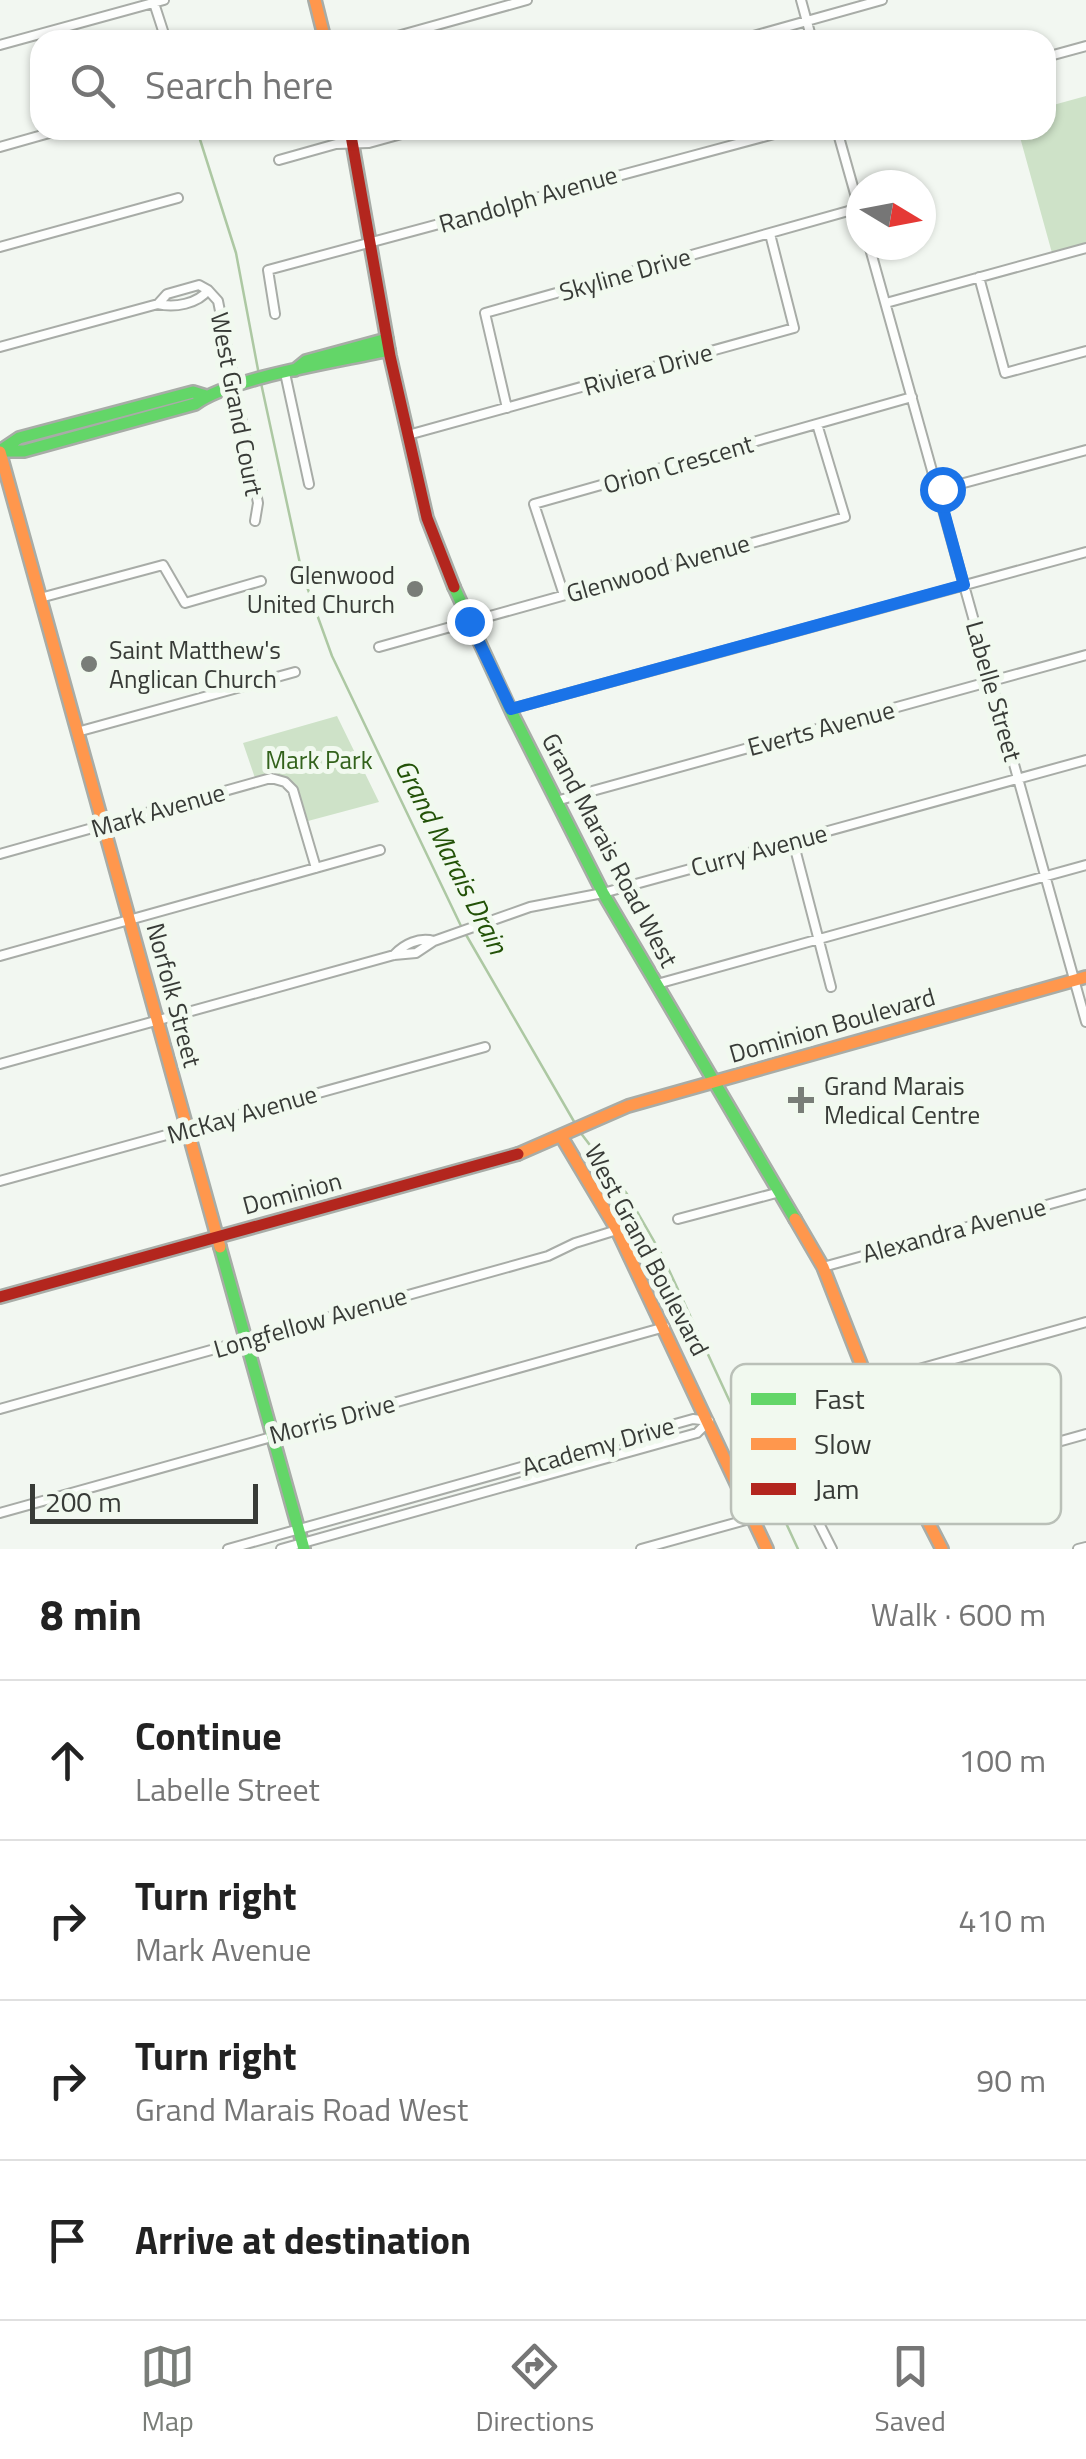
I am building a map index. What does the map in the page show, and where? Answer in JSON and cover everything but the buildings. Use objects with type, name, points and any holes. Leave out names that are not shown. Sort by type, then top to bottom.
[{"type":"street","points":[[315,0],[322,30]]},
{"type":"street","points":[[419,30],[527,0]]},
{"type":"street","points":[[801,0],[809,30]]},
{"type":"street","points":[[775,30],[882,0]]},
{"type":"street","points":[[54,30],[159,1],[164,30]]},
{"type":"street","points":[[0,45],[30,37]]},
{"type":"street","points":[[1056,54],[1086,46]]},
{"type":"street","points":[[0,146],[30,138]]},
{"type":"street","name":"Grand Marais Road West","points":[[352,140],[388,345],[436,546],[511,709],[603,893],[823,1266],[861,1364]]},
{"type":"street","points":[[279,160],[336,144],[379,140]]},
{"type":"street","name":"Randolph Avenue","points":[[275,314],[268,270],[746,140]]},
{"type":"street","points":[[840,140],[848,170]]},
{"type":"street","points":[[0,246],[178,198]]},
{"type":"street","name":"Skyline Drive","points":[[507,408],[485,313],[846,215]]},
{"type":"street","name":"Riviera Drive","points":[[408,435],[794,328],[770,234]]},
{"type":"street","points":[[886,303],[1086,248]]},
{"type":"street","name":"Labelle Street","points":[[873,260],[1046,876],[1080,979],[1086,1022]]},
{"type":"street","points":[[980,277],[1005,373],[1086,350]]},
{"type":"street","name":"West Grand Court","points":[[0,347],[158,304],[167,294],[199,285],[208,290],[218,302],[238,386],[258,503],[256,521]]},
{"type":"street","points":[[0,452],[24,451],[195,404],[206,396],[286,373],[306,361],[388,345]]},
{"type":"street","points":[[286,373],[309,484]]},
{"type":"street","name":"Orion Crescent","points":[[564,594],[534,504],[912,397]]},
{"type":"street","name":"Glenwood Avenue","points":[[379,648],[845,517],[817,424]]},
{"type":"street","points":[[938,490],[1086,450]]},
{"type":"street","name":"Norfolk Street","points":[[0,452],[301,1541]]},
{"type":"street","points":[[511,709],[1086,552]]},
{"type":"street","points":[[40,598],[163,565],[185,602],[262,581]]},
{"type":"street","name":"Everts Avenue","points":[[556,801],[1086,655]]},
{"type":"street","points":[[78,732],[295,672]]},
{"type":"street","name":"Curry Avenue","points":[[0,1064],[394,955],[416,954],[434,941],[553,900],[603,893],[1086,760]]},
{"type":"street","name":"Mark Avenue","points":[[0,854],[271,778],[285,782],[293,790],[316,868]]},
{"type":"street","points":[[792,840],[832,987]]},
{"type":"street","points":[[0,956],[380,850]]},
{"type":"street","points":[[656,984],[1086,865]]},
{"type":"street","name":"Dominion Boulevard","points":[[592,1120],[714,1081],[1080,979]]},
{"type":"street","name":"McKay Avenue","points":[[0,1182],[485,1047]]},
{"type":"street","name":"Dominion","points":[[0,1297],[522,1153],[592,1120]]},
{"type":"street","name":"West Grand Boulevard","points":[[561,1136],[617,1230],[731,1470]]},
{"type":"street","points":[[678,1220],[781,1192]]},
{"type":"street","name":"Alexandra Avenue","points":[[823,1266],[1086,1194]]},
{"type":"street","name":"Longfellow Avenue","points":[[0,1409],[548,1256],[617,1230]]},
{"type":"street","points":[[931,1364],[1086,1322]]},
{"type":"street","name":"Morris Drive","points":[[0,1513],[665,1327]]},
{"type":"street","name":"Academy Drive","points":[[281,1549],[693,1419],[709,1421]]},
{"type":"street","name":"Academy Drive","points":[[228,1549],[301,1541],[697,1433],[709,1421]]},
{"type":"street","points":[[1061,1441],[1086,1434]]},
{"type":"street","points":[[641,1549],[731,1524]]},
{"type":"street","name":"West Grand Boulevard","points":[[756,1524],[767,1549]]},
{"type":"street","points":[[819,1524],[832,1549]]},
{"type":"street","name":"Grand Marais Road West","points":[[929,1524],[942,1549]]},
{"type":"street","points":[[1078,1549],[1086,1547]]},
{"type":"green space","points":[[1086,96],[1086,244],[1052,253],[1021,140],[1056,140],[1056,104]]},
{"type":"green space","name":"Mark Park","points":[[337,716],[379,802],[308,821],[292,783],[278,776],[255,778],[243,743]]},
{"type":"waterway","name":"Grand Marais Drain","points":[[200,140],[236,253],[259,375]]},
{"type":"waterway","name":"Grand Marais Drain","points":[[261,383],[302,573],[332,656],[461,926]]},
{"type":"waterway","name":"Grand Marais Drain","points":[[465,933],[576,1125]]},
{"type":"waterway","name":"Grand Marais Drain","points":[[580,1132],[627,1194],[662,1255],[731,1404]]},
{"type":"waterway","name":"Grand Marais Drain","points":[[786,1524],[798,1549]]},
{"type":"traffic: fast","points":[[295,370],[306,361],[387,339]]},
{"type":"traffic: fast","points":[[0,451],[24,451],[195,404],[260,378],[389,350]]},
{"type":"traffic: fast","points":[[0,451],[19,438],[193,392],[206,396]]},
{"type":"traffic: fast","points":[[454,587],[603,893],[795,1219]]},
{"type":"traffic: fast","points":[[220,1247],[304,1549]]},
{"type":"traffic: slow","points":[[315,0],[322,30]]},
{"type":"traffic: slow","points":[[0,452],[220,1247]]},
{"type":"traffic: slow","points":[[518,1154],[628,1106],[1086,977]]},
{"type":"traffic: slow","points":[[561,1136],[617,1230],[731,1472]]},
{"type":"traffic: slow","points":[[795,1219],[823,1267],[861,1364]]},
{"type":"traffic: slow","points":[[755,1524],[767,1549]]},
{"type":"traffic: slow","points":[[929,1524],[942,1549]]},
{"type":"traffic: jam","points":[[352,140],[390,356],[427,518],[454,587]]},
{"type":"traffic: jam","points":[[0,1297],[518,1154]]},
{"type":"place","name":"Glenwood United Church","points":[[415,589]]},
{"type":"place","name":"Saint Matthew's Anglican Church","points":[[89,664]]},
{"type":"place","name":"Grand Marais Medical Centre","points":[[801,1100]]},
{"type":"route","points":[[469,621],[511,709],[964,585],[938,490],[942,489]]}]
